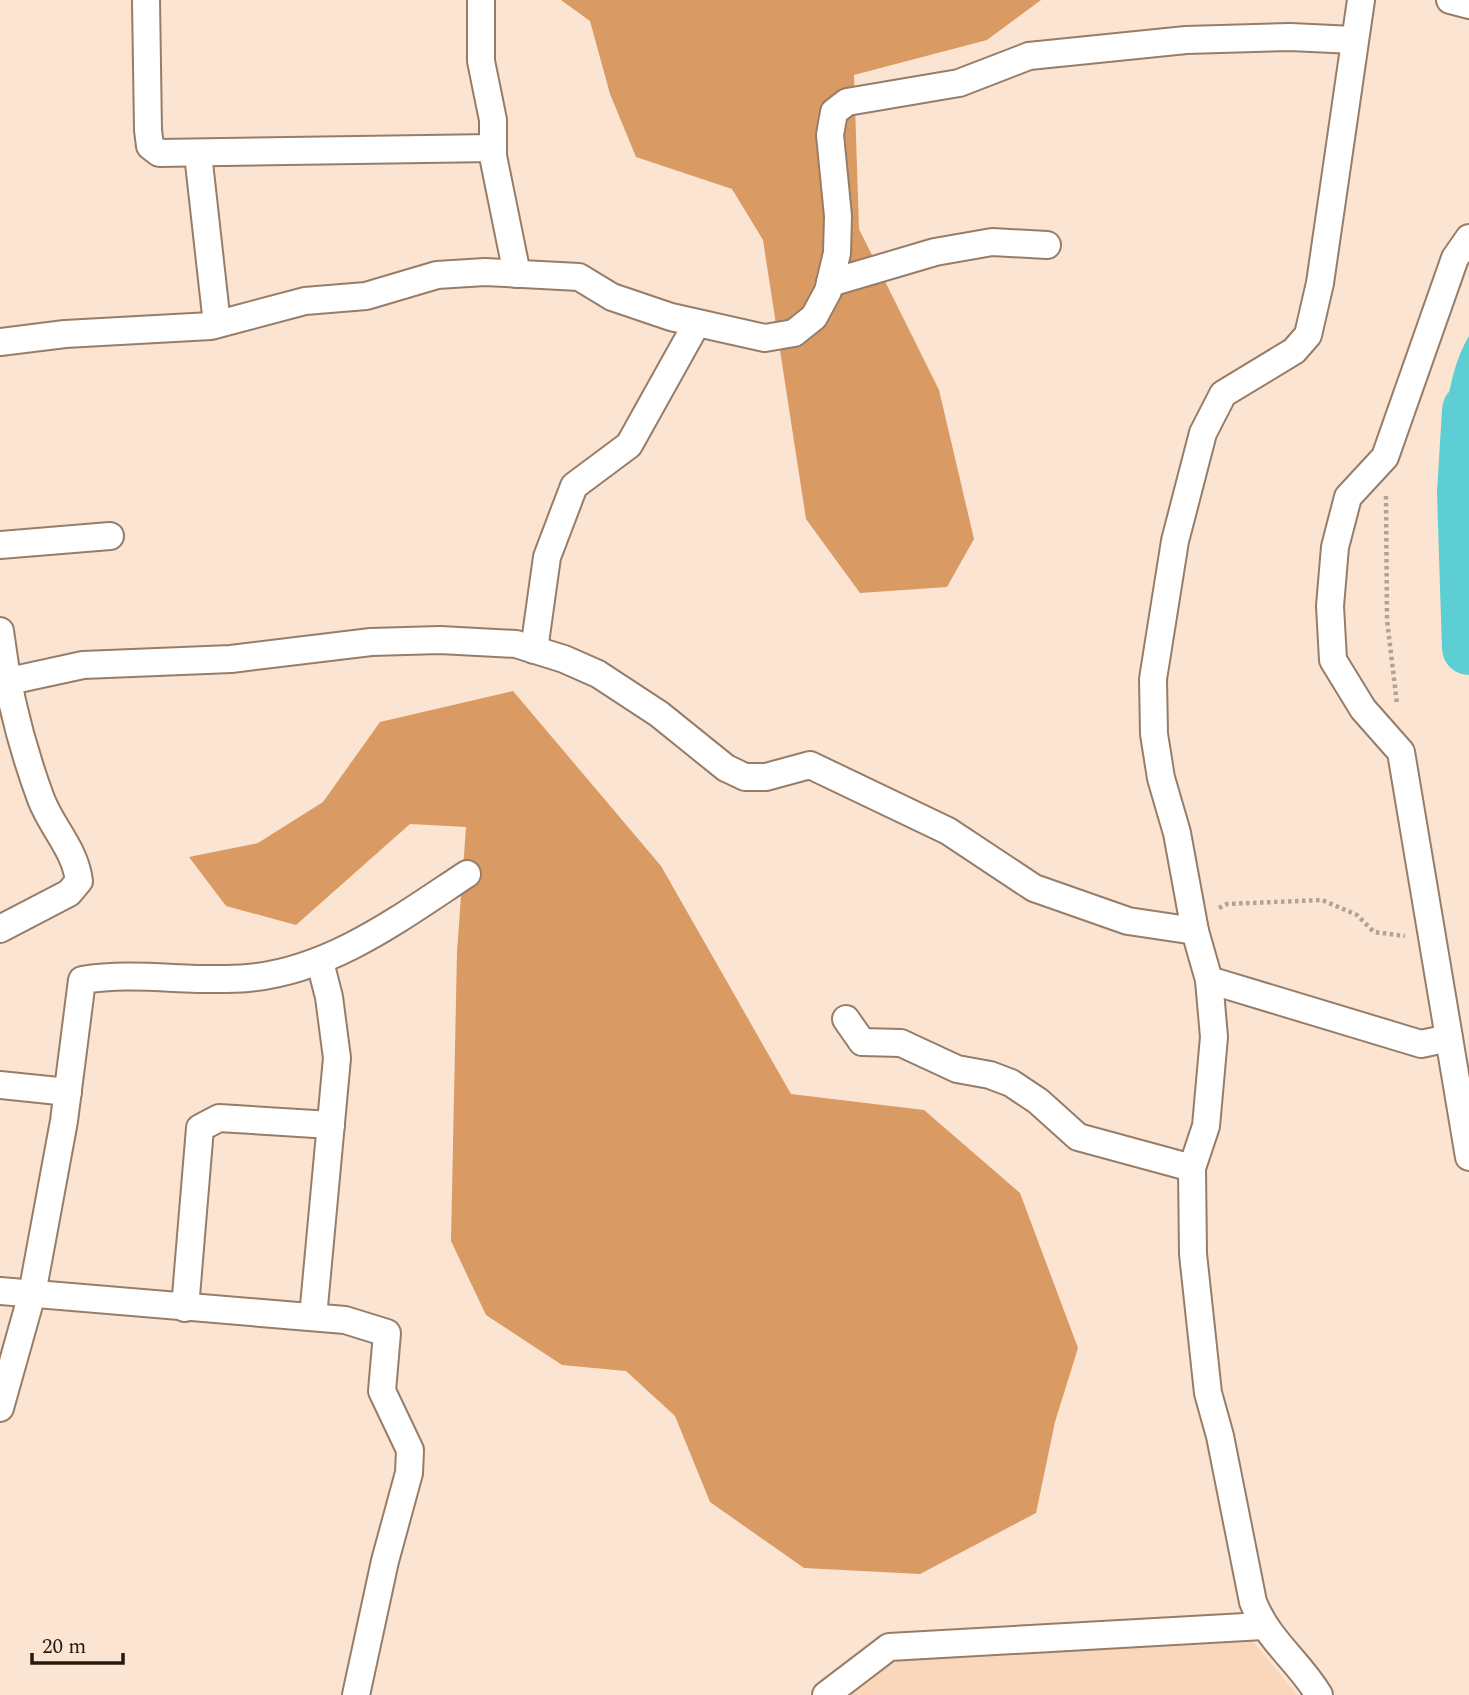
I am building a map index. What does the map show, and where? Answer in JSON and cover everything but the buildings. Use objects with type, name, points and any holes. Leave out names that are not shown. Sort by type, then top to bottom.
[{"type":"street","points":[[146,0],[150,146],[159,153],[493,148]]},
{"type":"street","points":[[481,0],[481,61],[493,120],[493,148],[517,274]]},
{"type":"street","points":[[1319,1695],[1308,1677],[1262,1626],[1241,1552],[1226,1463],[1208,1393],[1193,1254],[1192,1168],[1206,1126],[1213,1038],[1209,980],[1194,926],[1177,833],[1161,778],[1154,734],[1153,680],[1175,541],[1203,433],[1223,394],[1294,352],[1308,335],[1320,283],[1361,0]]},
{"type":"street","points":[[1450,0],[1469,5]]},
{"type":"street","points":[[0,342],[65,334],[217,324],[305,301],[366,296],[437,275],[517,274],[579,277],[611,297],[697,323],[765,338],[794,333],[814,317],[830,283],[837,253],[838,216],[830,135],[834,111],[846,102],[959,83],[1030,56],[1186,40],[1290,37],[1354,40]]},
{"type":"street","points":[[198,154],[217,324]]},
{"type":"street","points":[[1469,238],[1455,258],[1385,457],[1348,498],[1335,547],[1330,606],[1333,660],[1363,709],[1401,752],[1469,1157]]},
{"type":"street","points":[[830,283],[958,248],[992,242],[1047,244]]},
{"type":"street","points":[[534,650],[547,556],[574,486],[629,445],[697,323]]},
{"type":"street","points":[[0,545],[110,536]]},
{"type":"street","points":[[0,631],[5,683],[23,747],[42,802],[76,862],[79,881],[69,893],[0,929]]},
{"type":"street","points":[[5,683],[83,664],[232,659],[371,642],[440,640],[516,644],[598,674],[659,714],[726,768],[745,777],[766,777],[810,765],[948,831],[1034,888],[1128,921],[1194,926]]},
{"type":"street","points":[[0,1408],[32,1294],[68,1092],[82,980],[116,976],[248,978],[320,962],[403,916],[467,874]]},
{"type":"street","points":[[313,1317],[337,1058],[329,997],[320,962]]},
{"type":"street","points":[[1209,980],[1421,1044],[1449,1038]]},
{"type":"street","points":[[846,1019],[862,1042],[901,1043],[957,1069],[990,1075],[1011,1083],[1038,1101],[1078,1137],[1192,1168]]},
{"type":"street","points":[[0,1085],[68,1092]]},
{"type":"street","points":[[185,1308],[200,1128],[219,1118],[331,1125]]},
{"type":"street","points":[[0,1291],[345,1320],[387,1333],[382,1391],[410,1451],[409,1473],[385,1561],[356,1695]]},
{"type":"street","points":[[826,1695],[889,1647],[1262,1626]]},
{"type":"path","points":[[1385,457],[1387,620],[1401,752]]},
{"type":"path","points":[[1194,926],[1227,904],[1322,900],[1357,915],[1374,932],[1432,939]]},
{"type":"shaded area","points":[[561,0],[1041,0],[987,40],[854,75],[859,229],[939,390],[974,539],[947,587],[860,593],[806,519],[763,240],[732,189],[636,157],[610,94],[590,21]]},
{"type":"shaded area","points":[[513,691],[661,866],[791,1094],[924,1110],[1020,1193],[1078,1348],[1055,1422],[1036,1513],[920,1574],[804,1568],[710,1502],[675,1416],[626,1371],[562,1365],[486,1315],[451,1241],[457,952],[466,827],[410,824],[296,925],[226,906],[189,857],[258,843],[323,802],[380,722]]},
{"type":"shaded area","points":[[1250,1638],[1297,1695],[841,1695],[903,1655]]},
{"type":"water","points":[[1469,336],[1469,490],[1441,488],[1446,409],[1455,370]]},
{"type":"waterway","points":[[1469,410],[1464,493],[1469,648]]}]
